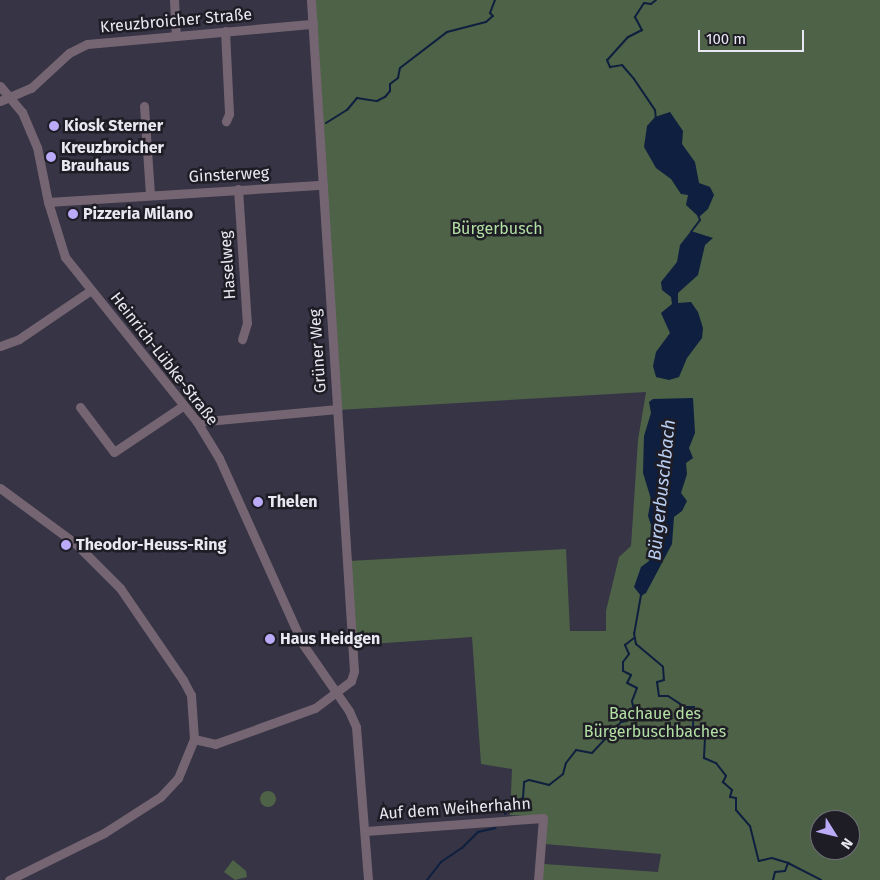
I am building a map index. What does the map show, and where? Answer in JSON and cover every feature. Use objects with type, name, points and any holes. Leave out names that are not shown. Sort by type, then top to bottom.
[{"type":"street","points":[[174,0],[176,34]]},
{"type":"street","name":"Grüner Weg","points":[[194,739],[215,744],[239,738],[315,708],[337,694],[351,681],[354,671],[322,185],[312,0]]},
{"type":"street","name":"Kreuzbroicher Straße","points":[[0,101],[31,88],[69,53],[87,44],[176,34],[313,24]]},
{"type":"street","points":[[225,31],[229,114],[226,121]]},
{"type":"street","name":"Heinrich-Lübke-Straße","points":[[0,86],[22,112],[37,147],[48,202],[65,257],[197,422],[219,458],[302,643],[337,694],[356,726],[366,831],[368,880]]},
{"type":"street","points":[[144,106],[150,195]]},
{"type":"street","name":"Ginsterweg","points":[[48,202],[322,185]]},
{"type":"street","name":"Haselweg","points":[[238,189],[247,323],[242,339]]},
{"type":"street","points":[[0,346],[19,339],[91,290]]},
{"type":"street","points":[[80,407],[114,452],[184,405]]},
{"type":"street","points":[[197,422],[337,409]]},
{"type":"street","points":[[0,488],[75,542],[120,588],[184,680],[191,696],[194,739],[178,778],[160,797],[104,833],[9,880]]},
{"type":"street","name":"Auf dem Weiherhahn","points":[[366,831],[543,818],[538,880]]},
{"type":"green space","name":"Bürgerbusch","points":[[314,0],[880,0],[880,880],[542,880],[544,864],[658,872],[661,854],[545,844],[547,817],[510,815],[512,769],[481,764],[472,637],[357,645],[349,561],[566,549],[570,631],[606,631],[606,611],[619,557],[631,546],[638,440],[646,392],[338,410]]},
{"type":"green space","points":[[265,791],[271,791],[276,796],[274,805],[265,807],[260,802],[260,796]]},
{"type":"green space","points":[[233,860],[246,871],[247,877],[235,880],[224,872]]},
{"type":"water","points":[[670,112],[683,131],[682,144],[695,162],[699,183],[710,187],[714,195],[708,209],[699,217],[686,205],[688,195],[681,194],[671,179],[656,168],[644,147],[647,126],[655,117]]},
{"type":"water","points":[[691,231],[713,238],[705,245],[698,275],[678,293],[678,303],[691,302],[698,312],[703,328],[702,338],[687,358],[679,377],[669,380],[656,377],[653,366],[656,352],[670,333],[661,313],[672,304],[671,297],[662,290],[661,282],[677,262],[680,245]]},
{"type":"water","points":[[693,398],[695,433],[689,448],[693,458],[686,463],[687,474],[681,493],[687,501],[682,511],[674,517],[672,544],[646,593],[641,596],[634,587],[641,567],[649,561],[651,525],[648,516],[651,499],[643,473],[644,436],[651,413],[649,402],[653,399]]},
{"type":"waterway","points":[[326,123],[347,110],[357,98],[377,101],[385,97],[390,91],[390,84],[398,78],[400,68],[447,32],[486,22],[493,16],[490,13],[495,0]]},
{"type":"waterway","name":"Bürgerbuschbach","points":[[656,0],[651,4],[644,3],[635,17],[642,30],[628,37],[607,60],[610,67],[622,65],[634,79],[655,110],[656,119]]},
{"type":"waterway","name":"Bürgerbuschbach","points":[[691,232],[700,220],[698,215]]},
{"type":"waterway","name":"Bürgerbuschbach","points":[[641,595],[634,633],[636,644],[663,667],[664,680],[657,682],[659,696],[668,696],[685,707],[694,707],[693,726],[705,738],[704,758],[716,763],[726,776],[723,782],[732,790],[730,797],[736,798],[736,810],[750,826],[759,861],[772,858],[788,863],[821,880]]},
{"type":"waterway","points":[[505,814],[509,805],[523,798],[524,782],[529,780],[549,785],[563,774],[566,763],[576,750],[592,753],[621,722],[627,721],[634,710],[632,701],[637,688],[627,683],[631,675],[623,671],[623,662],[629,654],[625,645],[634,638]]},
{"type":"waterway","points":[[427,880],[441,862],[462,848],[478,832],[496,828]]},
{"type":"waterway","name":"Bürgerbuschbach","points":[[773,880],[775,872],[785,871],[788,863]]},
{"type":"place","name":"Kiosk Sterner","points":[[54,126]]},
{"type":"place","name":"Kreuzbroicher Brauhaus","points":[[51,157]]},
{"type":"place","name":"Pizzeria Milano","points":[[73,214]]},
{"type":"place","name":"Thelen","points":[[258,502]]},
{"type":"place","name":"Theodor-Heuss-Ring","points":[[66,545]]},
{"type":"place","name":"Haus Heidgen","points":[[270,639]]},
{"type":"park label","name":"Bachaue des Bürgerbuschbaches","points":[[655,723]]}]
